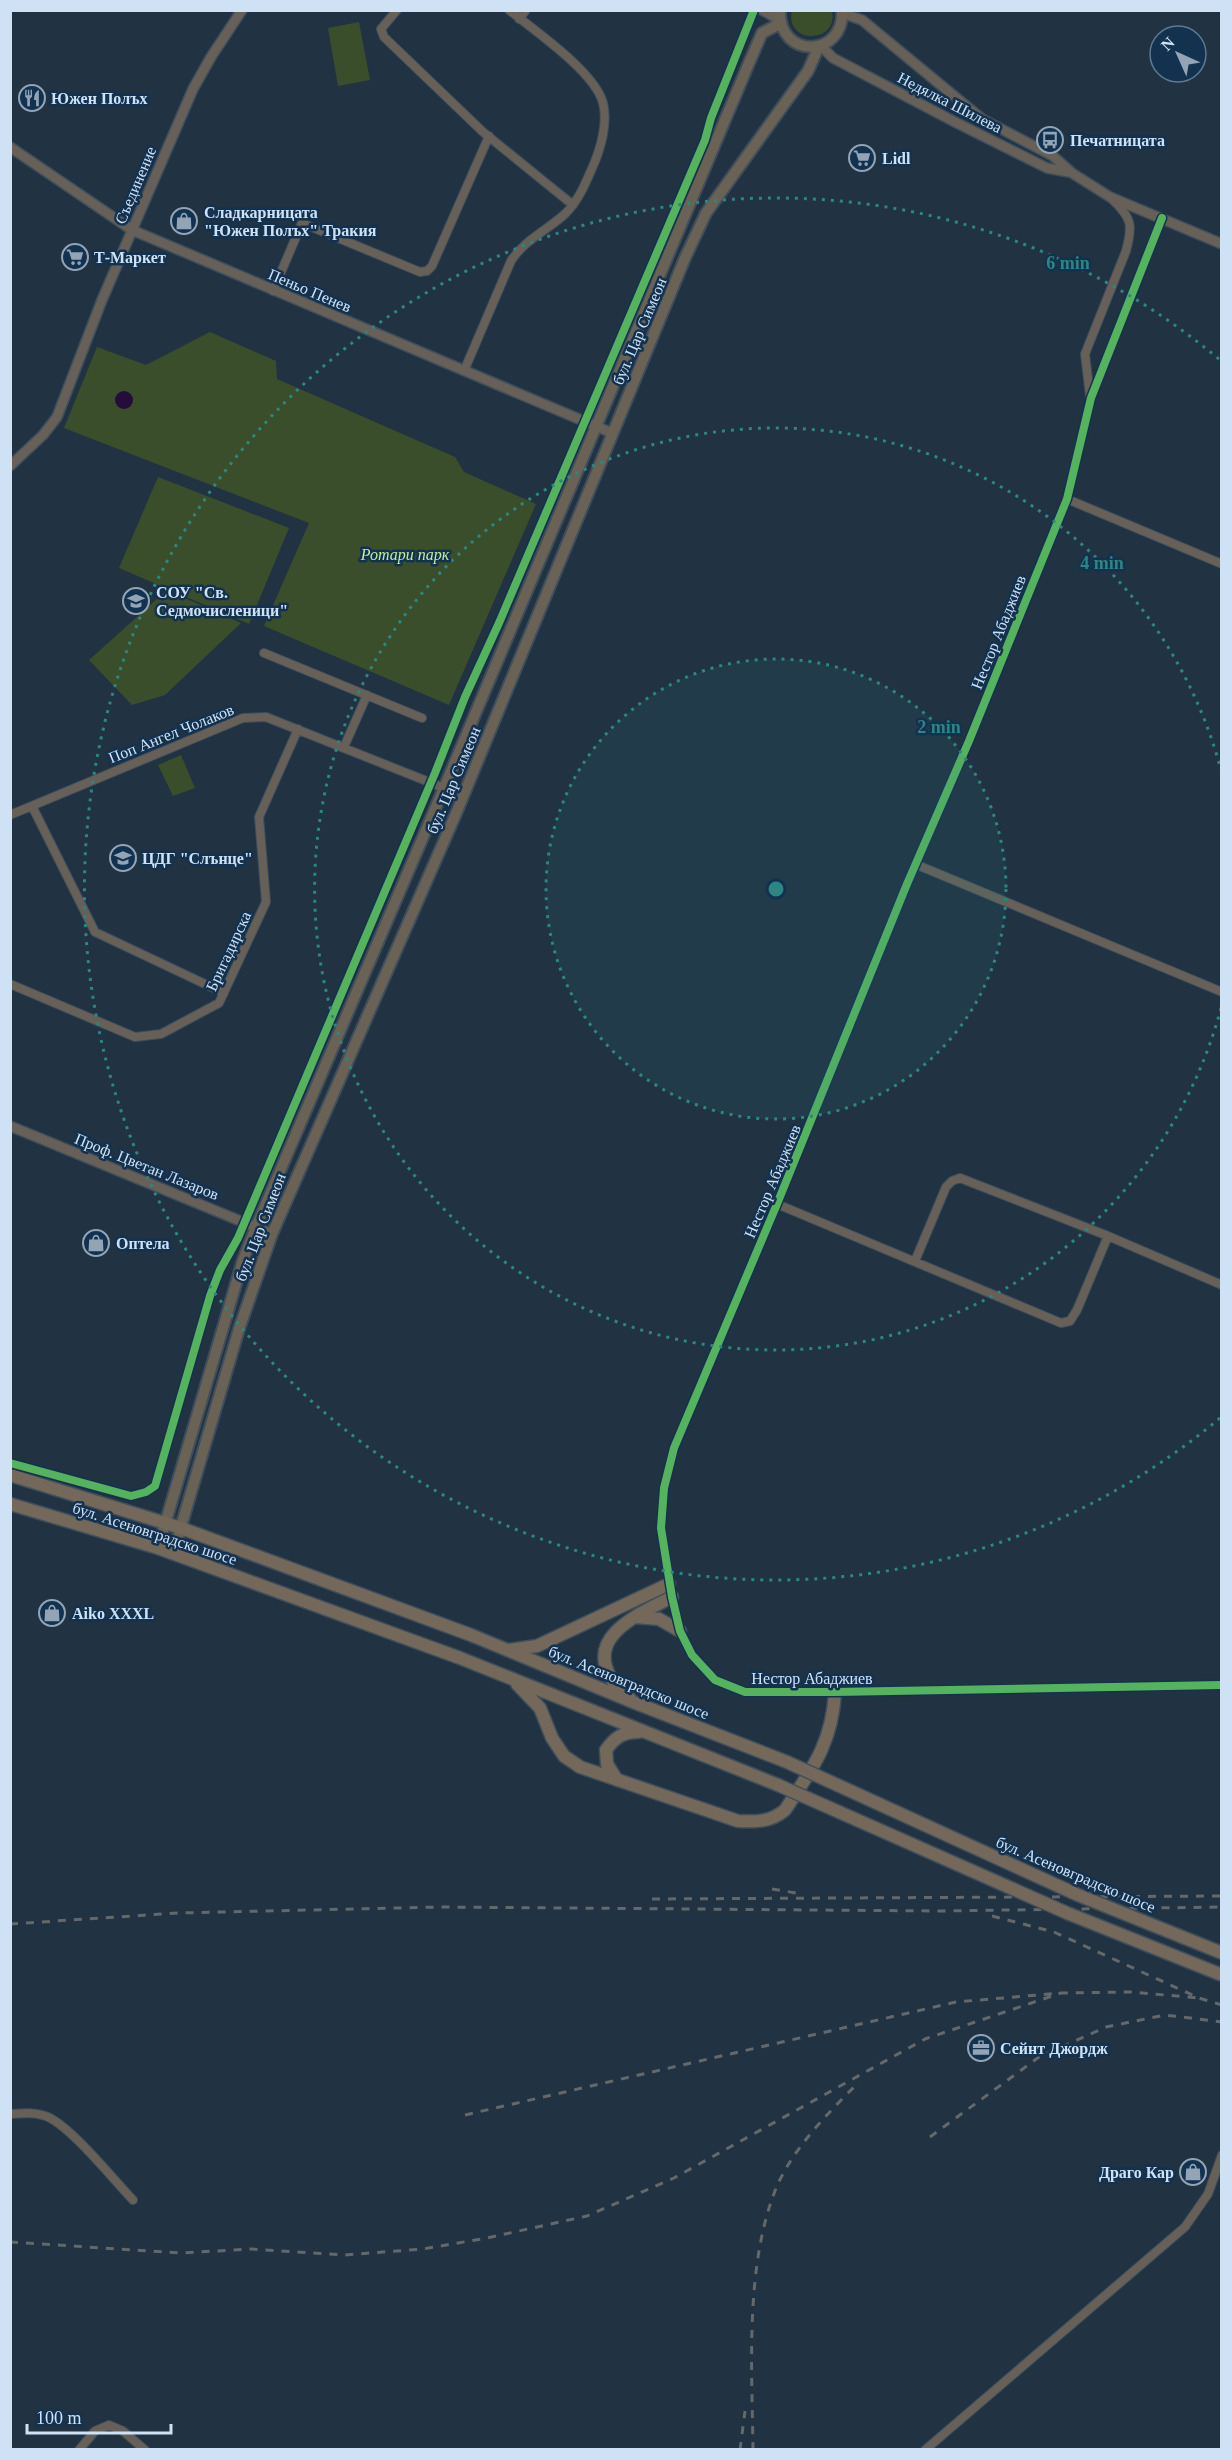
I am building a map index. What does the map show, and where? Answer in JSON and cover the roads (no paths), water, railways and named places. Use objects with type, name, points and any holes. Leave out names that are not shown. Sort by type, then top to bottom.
[{"type":"main road","name":"бул. Цар Симеон","points":[[173,1554],[239,1329],[272,1233],[455,816],[685,258],[706,213],[808,71],[820,46],[830,41],[837,33],[842,11]]},
{"type":"main road","points":[[780,18],[783,31],[795,43],[811,48],[820,46]]},
{"type":"main road","name":"бул. Цар Симеон","points":[[158,1548],[243,1260],[256,1227],[444,788],[762,33],[780,18]]},
{"type":"main road","name":"бул. Асеновградско шосе","points":[[10,1475],[181,1528],[507,1650],[787,1762],[1078,1895],[1221,1953]]},
{"type":"main road","name":"бул. Асеновградско шосе","points":[[10,1504],[158,1548],[510,1677],[778,1785],[1066,1913],[1221,1975]]},
{"type":"main road","points":[[507,1650],[537,1646],[669,1584]]},
{"type":"main road","points":[[633,1702],[611,1678],[603,1657],[608,1641],[622,1624],[672,1597]]},
{"type":"main road","points":[[634,1617],[659,1619],[681,1630]]},
{"type":"main road","points":[[510,1677],[540,1708],[552,1737],[564,1756],[580,1767],[738,1821],[765,1821],[777,1817],[785,1810],[823,1752],[834,1713],[835,1692]]},
{"type":"main road","points":[[617,1780],[607,1764],[606,1750],[614,1740],[626,1732],[647,1733]]},
{"type":"street","name":"Съединение","points":[[10,466],[43,435],[57,417],[102,300],[193,88],[242,10]]},
{"type":"street","points":[[397,10],[381,29],[384,37],[489,136],[573,205]]},
{"type":"street","points":[[464,371],[517,251],[565,214],[573,205],[598,155],[604,125],[603,102],[597,89],[580,69],[509,10]]},
{"type":"street","points":[[519,19],[526,10]]},
{"type":"street","points":[[762,10],[780,18]]},
{"type":"street","name":"Недялка Шилева","points":[[842,11],[862,20],[982,119],[1053,156],[1072,173],[1110,197],[1221,244]]},
{"type":"street","name":"Недялка Шилева","points":[[820,46],[833,58],[953,121],[1047,168],[1072,173]]},
{"type":"street","points":[[273,291],[302,223],[420,272],[427,271],[432,266],[489,136]]},
{"type":"street","name":"Пеньо Пенев","points":[[10,147],[132,230],[612,433]]},
{"type":"street","name":"Нестор Абаджиев","points":[[1090,398],[1085,354],[1131,234],[1130,220],[1123,209],[1110,197]]},
{"type":"street","name":"Нестор Абаджиев","points":[[1162,218],[1090,398],[1067,499],[969,741],[915,864],[777,1204],[674,1448],[664,1488],[661,1528],[672,1597],[681,1630],[692,1655],[715,1680],[745,1692],[1221,1685]]},
{"type":"street","points":[[1067,499],[1221,564]]},
{"type":"street","points":[[264,653],[422,718]]},
{"type":"street","points":[[344,747],[367,695]]},
{"type":"street","name":"Поп Ангел Чолаков","points":[[10,815],[243,718],[266,717],[444,788]]},
{"type":"street","name":"Бригадирска","points":[[10,984],[135,1037],[161,1034],[219,1003],[266,902],[259,817],[298,729]]},
{"type":"street","points":[[32,806],[96,932],[224,993]]},
{"type":"street","points":[[915,864],[1221,992]]},
{"type":"street","name":"Проф. Цветан Лазаров","points":[[10,1126],[272,1233]]},
{"type":"street","points":[[915,1261],[945,1187],[952,1181],[960,1179],[1108,1236],[1221,1285]]},
{"type":"street","points":[[777,1204],[1061,1323],[1070,1321],[1077,1310],[1108,1236]]},
{"type":"street","points":[[10,2114],[32,2113],[48,2118],[64,2128],[133,2200]]},
{"type":"street","points":[[925,2450],[1185,2227],[1208,2194],[1221,2155]]},
{"type":"street","points":[[79,2450],[95,2431],[109,2425],[123,2431],[145,2450]]},
{"type":"railway","points":[[772,1889],[796,1893]]},
{"type":"railway","points":[[652,1899],[1222,1896]]},
{"type":"railway","points":[[10,1924],[178,1913],[442,1907],[939,1911],[1222,1907]]},
{"type":"railway","points":[[992,1916],[1054,1932],[1199,1998],[1222,2005]]},
{"type":"railway","points":[[465,2115],[956,2002],[1061,1993],[1131,1992],[1199,1998]]},
{"type":"railway","points":[[10,2242],[181,2253],[251,2249],[344,2255],[423,2249],[487,2238],[587,2216],[674,2178],[925,2039],[1061,1993]]},
{"type":"railway","points":[[930,2137],[1039,2057],[1106,2027],[1165,2015],[1222,2022]]},
{"type":"railway","points":[[753,2450],[752,2319],[759,2252],[765,2221],[782,2176],[800,2147],[859,2082]]},
{"type":"railway","points":[[740,2450],[745,2411]]},
{"type":"place","name":"Южен Полъх","points":[[32,98]]},
{"type":"place","name":"Печатницата","points":[[1050,140]]},
{"type":"place","name":"Lidl","points":[[862,158]]},
{"type":"place","name":"Сладкарницата \"Южен Полъх\" Тракия","points":[[184,221]]},
{"type":"place","name":"Т-Маркет","points":[[75,257]]},
{"type":"place","name":"СОУ \"Св. Седмочисленици\"","points":[[136,601]]},
{"type":"place","name":"ЦДГ \"Слънце\"","points":[[123,858]]},
{"type":"place","name":"Оптела","points":[[96,1243]]},
{"type":"place","name":"Aiko XXXL","points":[[52,1613]]},
{"type":"place","name":"Сейнт Джордж","points":[[981,2048]]},
{"type":"place","name":"Драго Кар","points":[[1193,2172]]},
{"type":"park label","name":"Ротари парк","points":[[405,554]]}]
